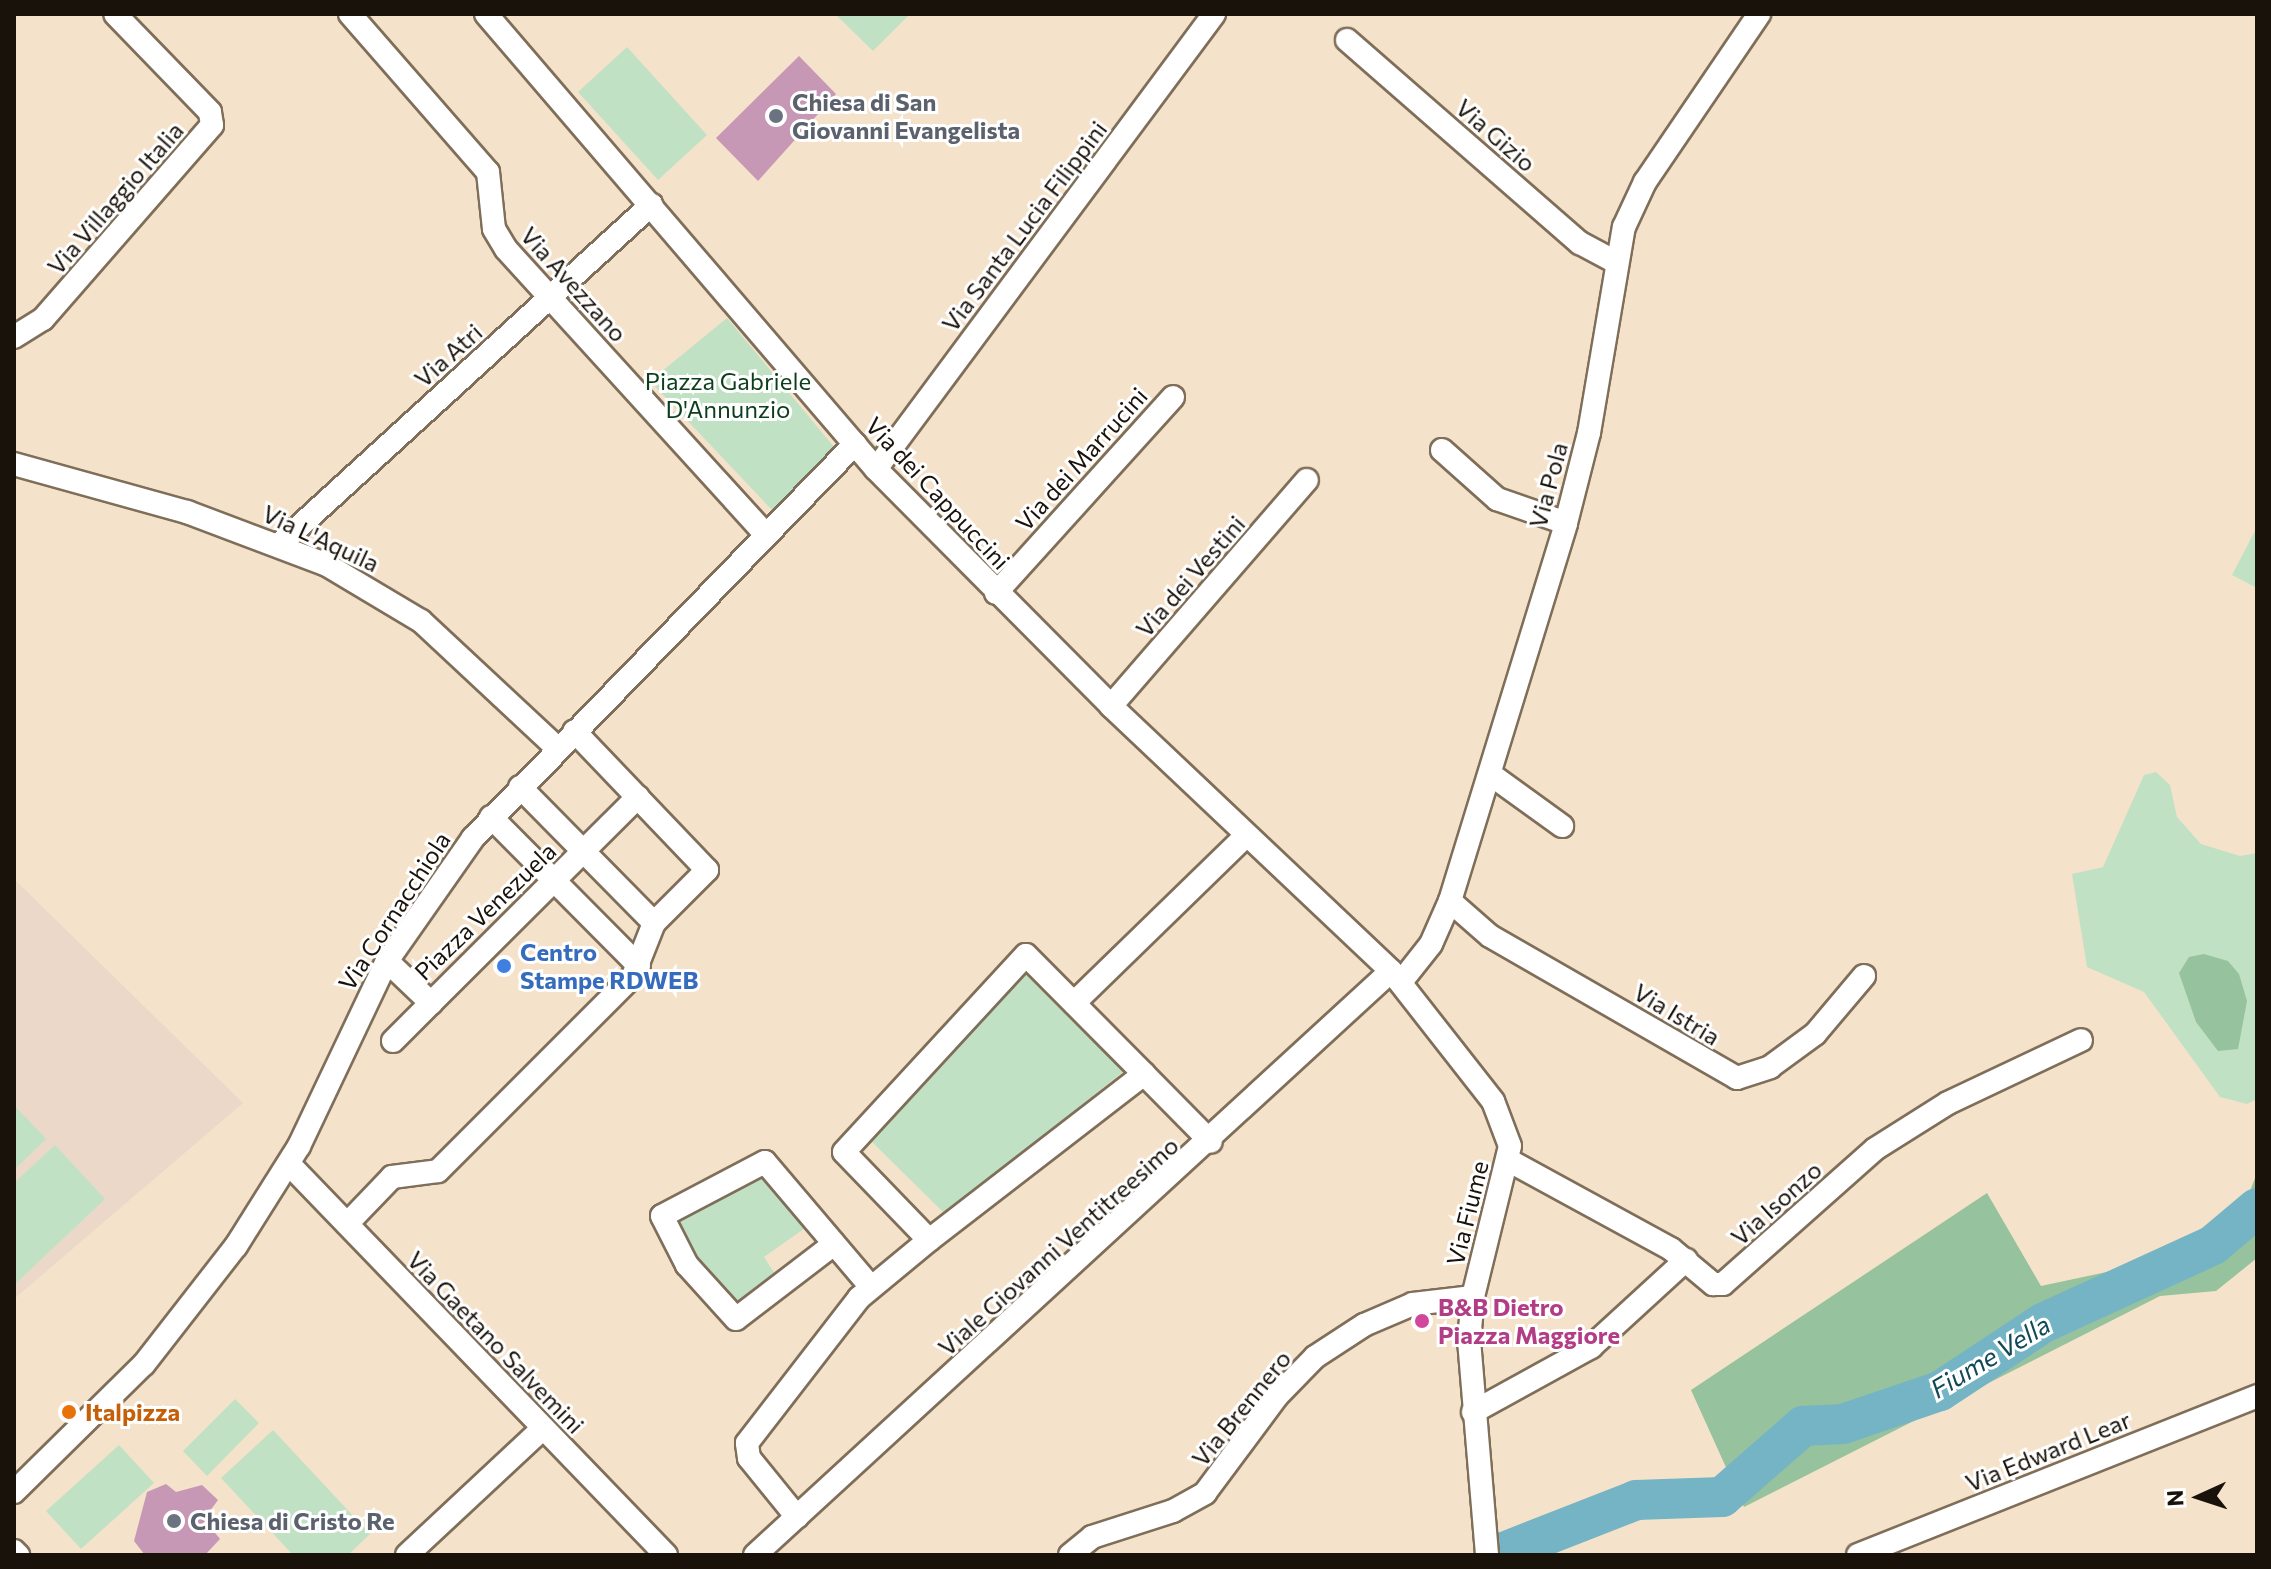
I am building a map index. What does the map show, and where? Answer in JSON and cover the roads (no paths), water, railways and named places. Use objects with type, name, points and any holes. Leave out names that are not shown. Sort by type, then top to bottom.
[{"type":"street","name":"Via Villaggio Italia","points":[[14,337],[43,319],[212,125],[210,112],[115,14]]},
{"type":"street","name":"Via Avezzano","points":[[350,14],[488,172],[497,236],[766,535]]},
{"type":"street","name":"Via dei Cappuccini","points":[[486,14],[876,469],[1111,706],[1396,976]]},
{"type":"street","name":"Via Santa Lucia Filippini","points":[[876,469],[1214,14]]},
{"type":"street","name":"Via Pola","points":[[1396,976],[1431,944],[1450,901],[1490,774],[1566,523],[1589,433],[1615,262],[1645,182],[1759,14]]},
{"type":"street","name":"Via Gizio","points":[[1347,40],[1580,243],[1615,262]]},
{"type":"street","name":"Via Atri","points":[[280,544],[651,205]]},
{"type":"street","name":"Via dei Marrucini","points":[[996,593],[1173,397]]},
{"type":"street","name":"Via Cornacchiola","points":[[14,1492],[172,1331],[289,1164],[387,961],[491,817],[855,444]]},
{"type":"street","points":[[1442,450],[1497,499],[1566,523]]},
{"type":"street","name":"Via L'Aquila","points":[[14,464],[99,483],[280,544],[421,621],[557,748]]},
{"type":"street","name":"Via dei Vestini","points":[[1111,706],[1307,480]]},
{"type":"street","points":[[347,1224],[392,1177],[438,1171],[639,966],[654,923],[707,870],[574,731]]},
{"type":"street","points":[[1490,774],[1562,826]]},
{"type":"street","name":"Piazza Venezuela","points":[[520,787],[654,923]]},
{"type":"street","name":"Piazza Venezuela","points":[[387,961],[431,1003],[638,797]]},
{"type":"street","points":[[491,817],[639,966]]},
{"type":"street","points":[[1074,1003],[1246,836]]},
{"type":"street","name":"Via Istria","points":[[1450,901],[1490,936],[1737,1078],[1770,1067],[1815,1034],[1864,976]]},
{"type":"street","points":[[929,1240],[844,1152],[1026,955],[1211,1142]]},
{"type":"street","name":"Viale Giovanni Ventitreesimo","points":[[755,1555],[1396,976]]},
{"type":"street","name":"Via Fiume","points":[[1396,976],[1499,1111],[1508,1160],[1473,1297],[1473,1412],[1487,1555]]},
{"type":"street","points":[[393,1041],[431,1003]]},
{"type":"street","name":"Via Isonzo","points":[[1508,1160],[1686,1260],[1713,1284],[1723,1284],[1875,1149],[1948,1103],[2081,1040]]},
{"type":"street","points":[[797,1517],[749,1458],[746,1446],[870,1286],[1144,1074]]},
{"type":"street","points":[[834,1244],[736,1319],[687,1265],[662,1216],[765,1162],[870,1286]]},
{"type":"street","name":"Via Gaetano Salvemini","points":[[289,1164],[666,1555]]},
{"type":"street","points":[[1473,1412],[1591,1347],[1686,1260]]},
{"type":"street","name":"Via Brennero","points":[[1070,1555],[1092,1537],[1173,1511],[1205,1493],[1277,1396],[1315,1357],[1364,1325],[1413,1304],[1473,1297]]},
{"type":"street","name":"Via Edward Lear","points":[[1858,1555],[2257,1396]]},
{"type":"street","points":[[407,1555],[543,1428]]},
{"type":"waterway","name":"Fiume Vella","points":[[1496,1555],[1636,1500],[1722,1497],[1803,1426],[1843,1424],[1940,1391],[2043,1323],[2213,1245],[2257,1208]]},
{"type":"place","name":"Chiesa di San Giovanni Evangelista","points":[[776,116]]},
{"type":"place","name":"Centro Stampe RDWEB","points":[[504,966]]},
{"type":"place","name":"B&B Dietro Piazza Maggiore","points":[[1422,1321]]},
{"type":"place","name":"Italpizza","points":[[69,1412]]},
{"type":"place","name":"Chiesa di Cristo Re","points":[[174,1521]]},
{"type":"park label","name":"Piazza Gabriele D'Annunzio","points":[[728,395]]}]
